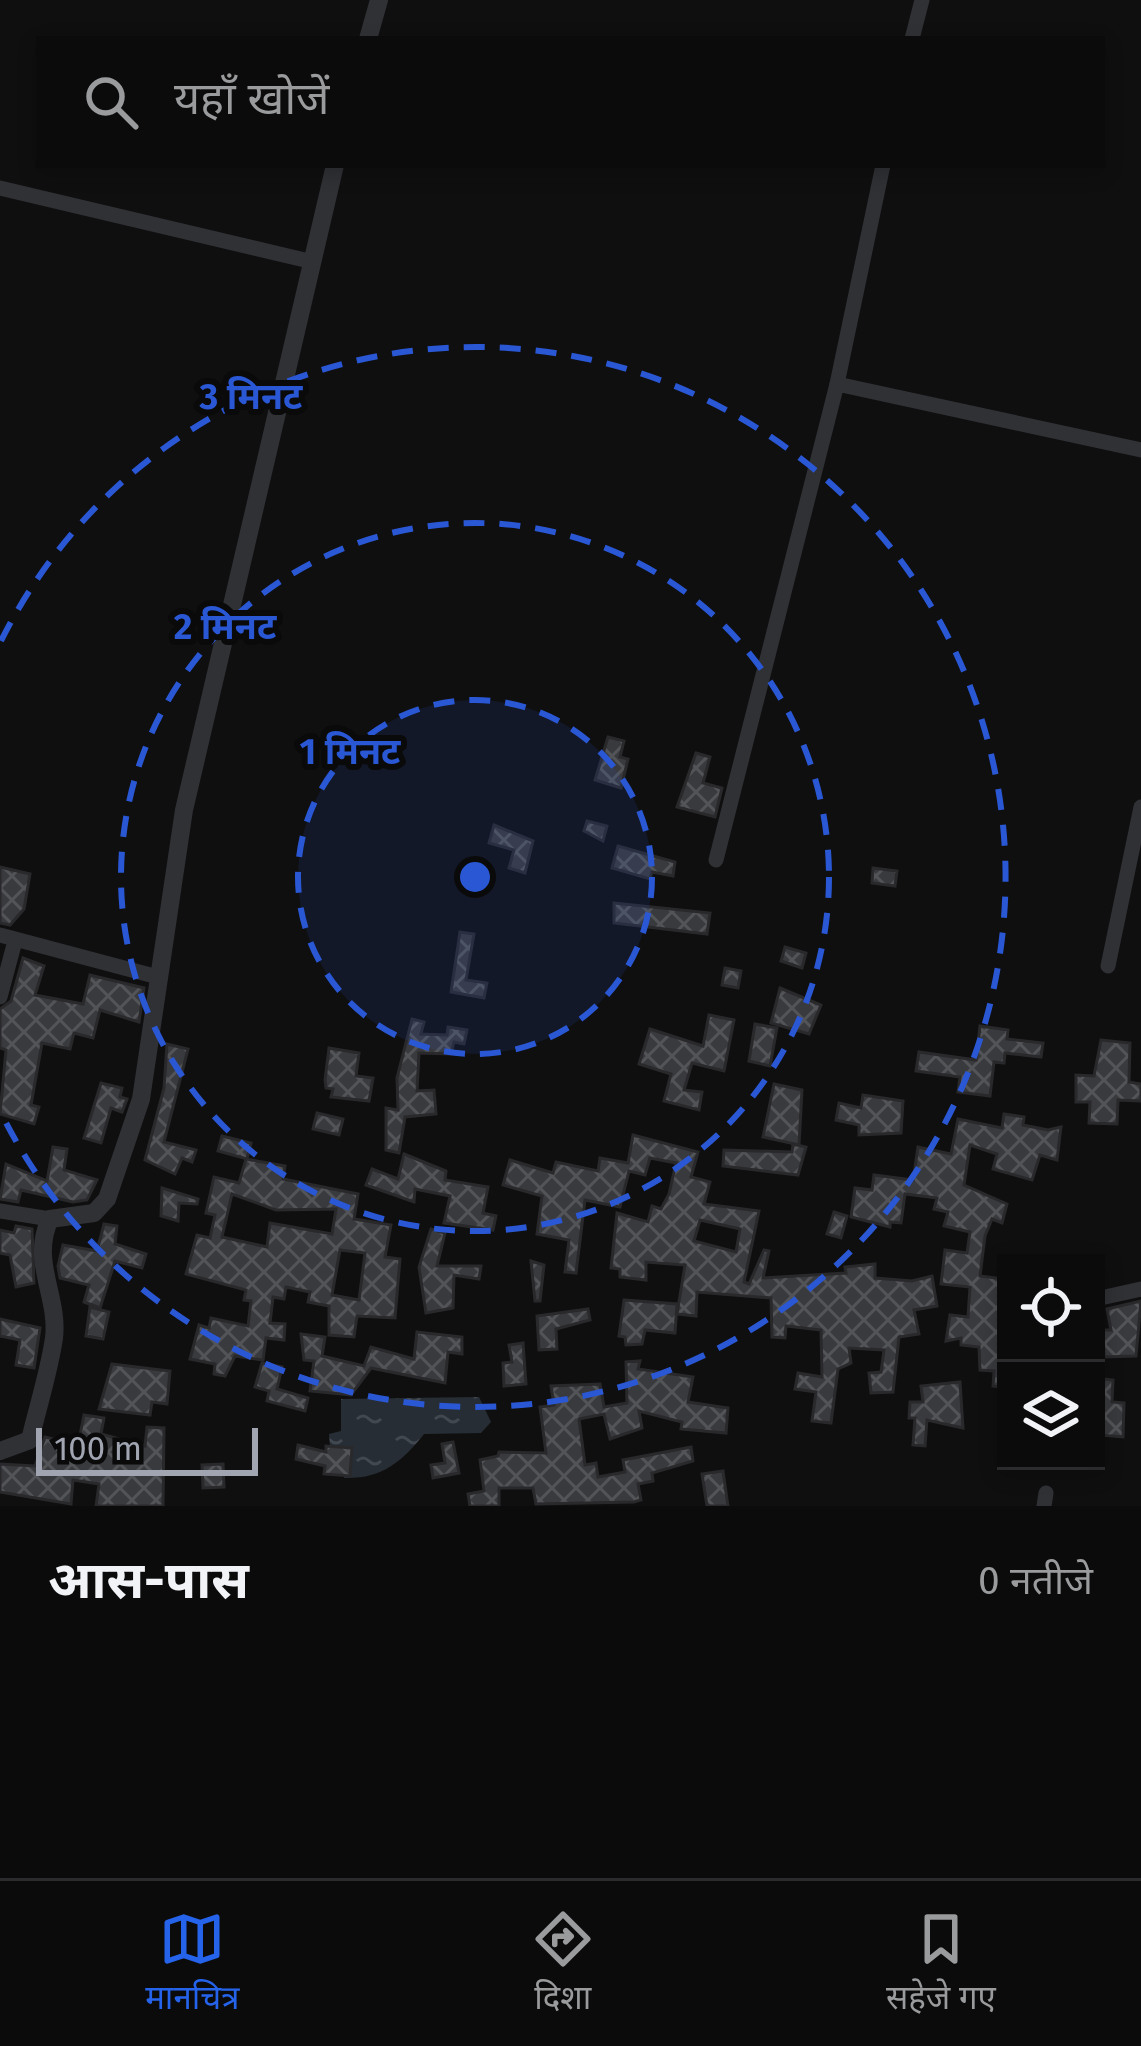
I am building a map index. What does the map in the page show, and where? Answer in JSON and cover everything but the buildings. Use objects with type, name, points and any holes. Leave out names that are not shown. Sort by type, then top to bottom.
[{"type":"street","points":[[369,36],[379,0]]},
{"type":"street","points":[[913,36],[922,0]]},
{"type":"street","points":[[0,1211],[50,1219],[94,1213],[107,1199],[141,1099],[197,745],[333,168]]},
{"type":"street","points":[[716,860],[836,384],[882,168]]},
{"type":"street","points":[[0,188],[309,261]]},
{"type":"street","points":[[836,384],[1141,450]]},
{"type":"street","points":[[1108,966],[1141,807]]},
{"type":"street","points":[[0,997],[8,938],[158,977]]},
{"type":"street","points":[[0,1450],[30,1440],[55,1334],[40,1251],[50,1219]]},
{"type":"street","points":[[1105,1297],[1141,1288]]},
{"type":"water","points":[[479,1397],[491,1422],[481,1433],[424,1434],[389,1467],[369,1476],[344,1478],[348,1451],[330,1446],[329,1434],[341,1431],[341,1399]]}]
